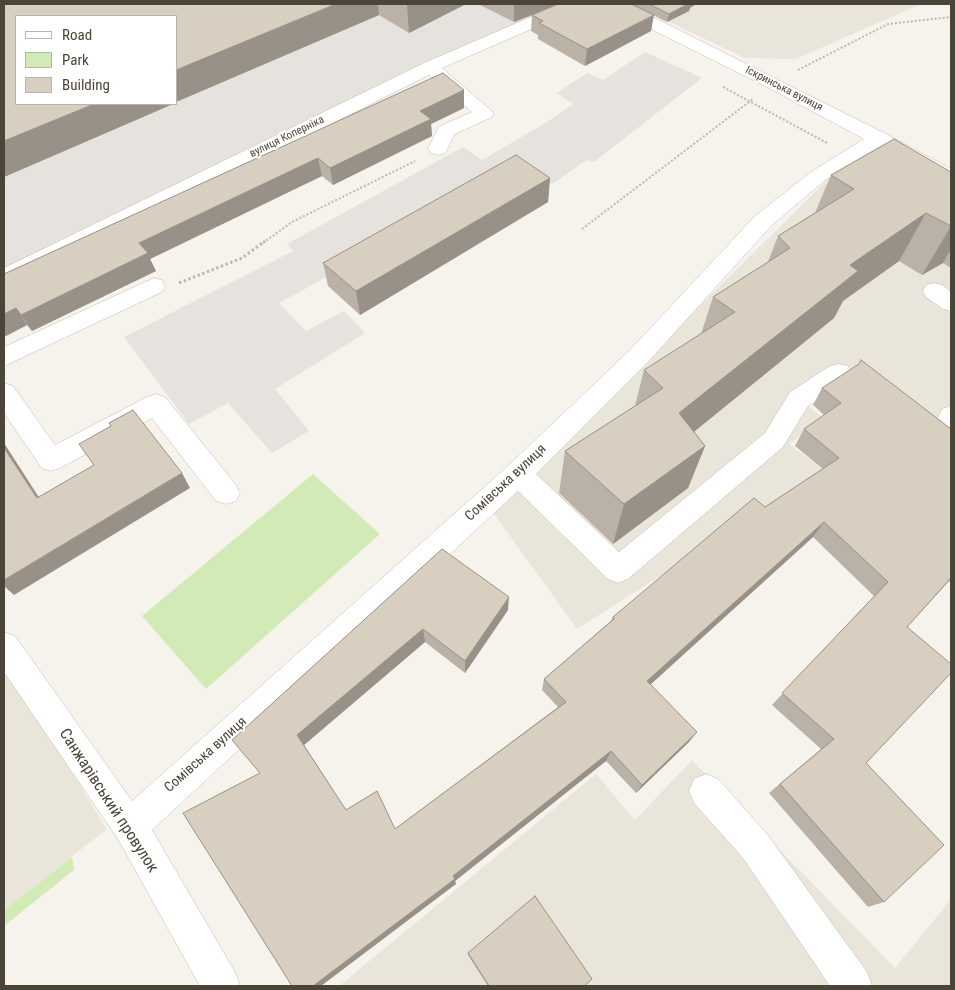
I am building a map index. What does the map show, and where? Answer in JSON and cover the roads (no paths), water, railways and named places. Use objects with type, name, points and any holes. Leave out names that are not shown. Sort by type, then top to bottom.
[{"type":"street","name":"вулиця Коперніка","points":[[4,277],[430,67],[574,4]]},
{"type":"street","name":"Іскринська вулиця","points":[[615,4],[773,83],[951,177]]},
{"type":"street","points":[[430,67],[486,112],[447,130],[438,149]]},
{"type":"street","name":"Сомівська вулиця","points":[[130,827],[160,796],[518,474],[639,356],[763,221],[818,176],[879,138]]},
{"type":"street","points":[[4,357],[154,286]]},
{"type":"street","points":[[518,474],[618,570],[774,440],[800,399],[839,373]]},
{"type":"street","points":[[4,393],[51,460],[156,404],[226,493]]},
{"type":"street","name":"Санжарівський провулок","points":[[5,650],[130,827],[222,986]]},
{"type":"street","points":[[706,791],[755,846],[853,986]]}]
